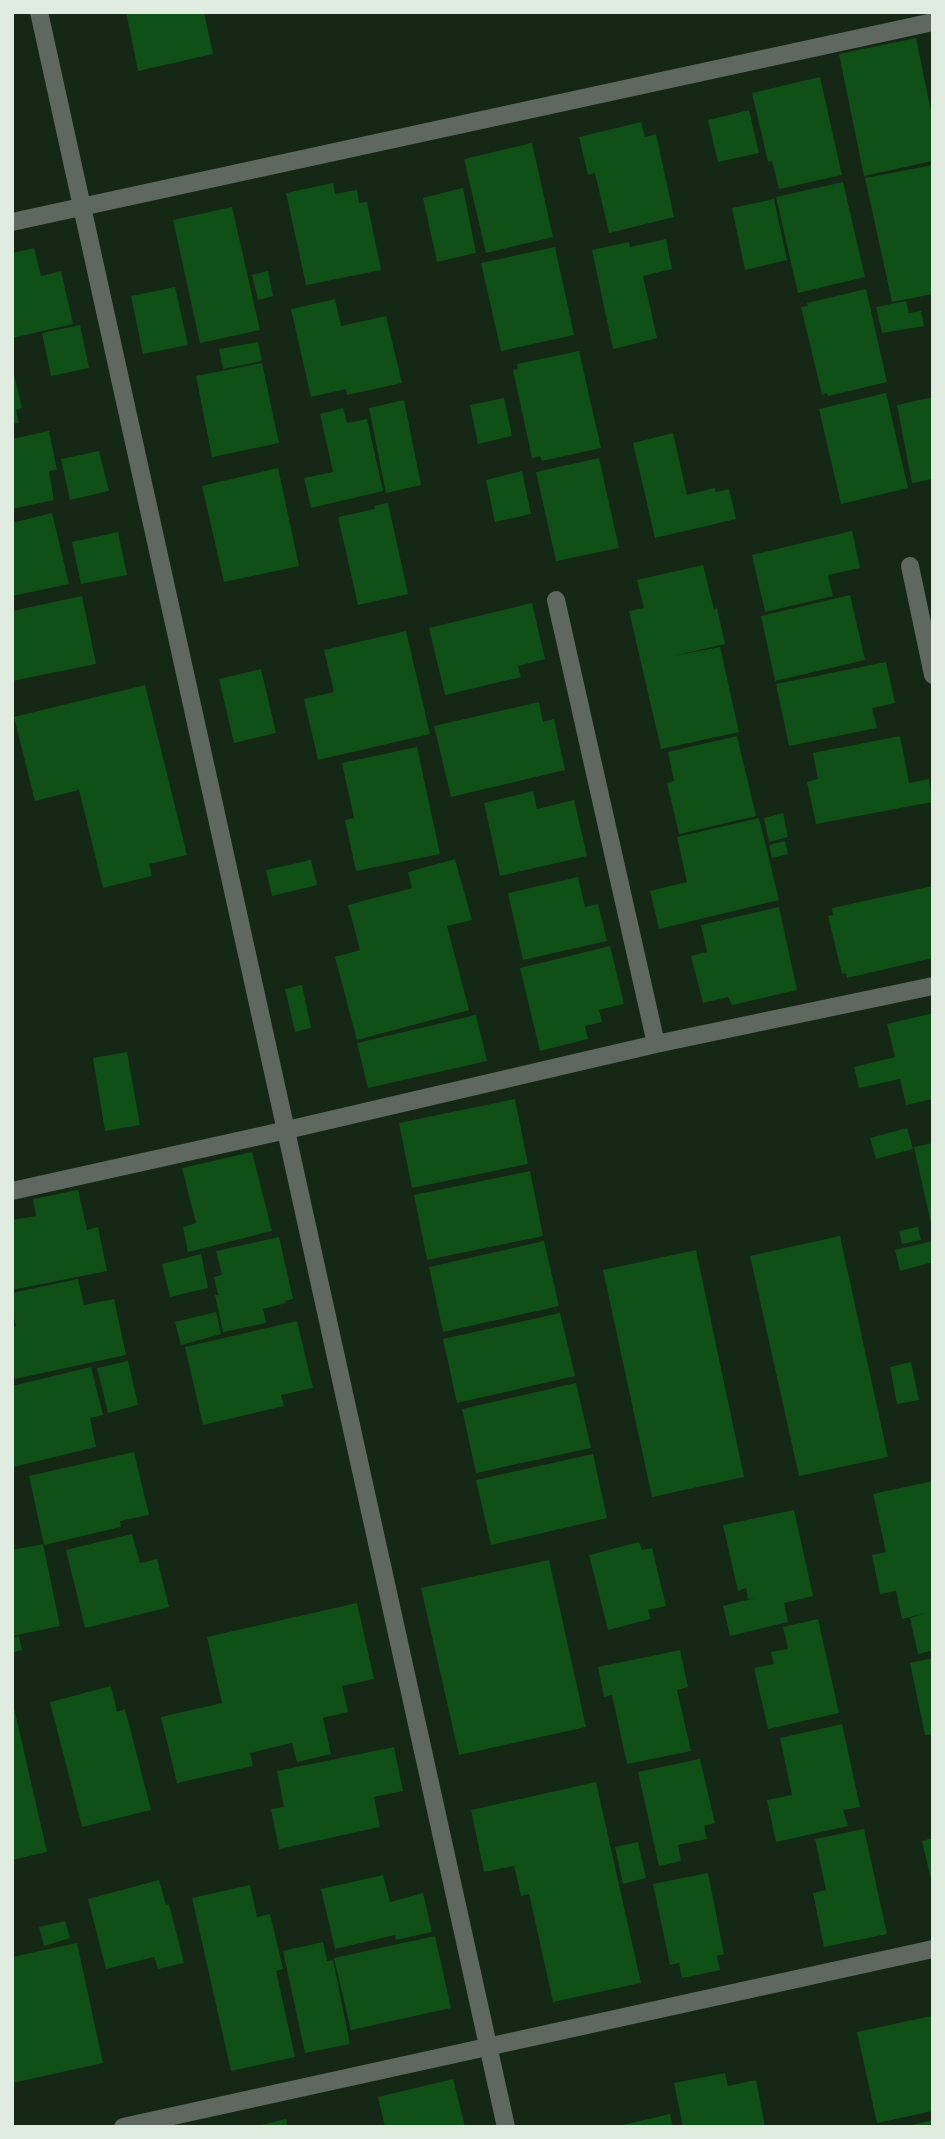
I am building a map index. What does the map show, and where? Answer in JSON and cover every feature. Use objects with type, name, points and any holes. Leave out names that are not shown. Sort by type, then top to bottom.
[{"type":"street","points":[[38,12],[506,2127]]},
{"type":"street","points":[[12,222],[933,22]]},
{"type":"street","points":[[910,566],[933,675]]},
{"type":"street","points":[[556,600],[656,1044]]},
{"type":"street","points":[[12,1191],[656,1044],[933,986]]},
{"type":"street","points":[[123,2127],[933,1949]]},
{"type":"building","points":[[126,12],[204,12],[213,54],[138,71]]},
{"type":"building","points":[[916,38],[933,121],[933,161],[864,176],[839,54]]},
{"type":"building","points":[[820,77],[842,175],[779,189],[772,161],[768,162],[752,93]]},
{"type":"building","points":[[749,110],[759,153],[718,162],[708,120]]},
{"type":"building","points":[[641,122],[645,137],[656,134],[674,217],[609,233],[595,173],[588,175],[579,137]]},
{"type":"building","points":[[532,143],[553,237],[486,253],[464,159]]},
{"type":"building","points":[[933,165],[933,294],[892,302],[865,178]]},
{"type":"building","points":[[843,182],[865,277],[798,293],[776,197]]},
{"type":"building","points":[[333,183],[335,194],[357,190],[359,203],[367,202],[381,270],[306,285],[286,193]]},
{"type":"building","points":[[463,188],[476,253],[437,262],[423,198]]},
{"type":"building","points":[[774,199],[787,260],[745,270],[732,208]]},
{"type":"building","points":[[232,207],[260,330],[200,343],[173,220]]},
{"type":"building","points":[[666,239],[672,269],[643,276],[657,338],[613,349],[592,250],[629,242],[630,247]]},
{"type":"building","points":[[555,247],[574,335],[501,351],[481,263]]},
{"type":"building","points":[[34,248],[41,276],[61,271],[73,324],[12,338],[12,253]]},
{"type":"building","points":[[268,271],[273,296],[258,300],[252,275]]},
{"type":"building","points":[[175,287],[188,345],[143,354],[131,296]]},
{"type":"building","points":[[866,289],[887,382],[828,396],[827,393],[822,395],[801,307],[808,306],[807,303]]},
{"type":"building","points":[[335,299],[341,326],[386,316],[402,383],[347,395],[346,389],[311,397],[291,309]]},
{"type":"building","points":[[906,301],[909,313],[921,311],[924,326],[882,333],[876,307]]},
{"type":"building","points":[[80,325],[89,368],[51,376],[42,333]]},
{"type":"building","points":[[258,342],[262,361],[223,369],[219,349]]},
{"type":"building","points":[[579,351],[601,448],[542,461],[540,456],[532,458],[513,370],[518,369],[517,364]]},
{"type":"building","points":[[262,363],[279,443],[212,457],[196,376]]},
{"type":"building","points":[[12,366],[22,408],[16,410],[19,423],[12,424]]},
{"type":"building","points":[[886,393],[908,488],[841,504],[819,409]]},
{"type":"building","points":[[933,397],[933,479],[912,483],[897,405]]},
{"type":"building","points":[[504,398],[512,436],[478,444],[470,405]]},
{"type":"building","points":[[404,400],[421,485],[386,493],[369,408]]},
{"type":"building","points":[[343,408],[347,423],[367,419],[383,491],[311,508],[304,478],[333,472],[320,414]]},
{"type":"building","points":[[49,431],[57,470],[49,471],[54,500],[12,509],[12,439]]},
{"type":"building","points":[[673,433],[687,495],[715,488],[716,492],[729,489],[736,519],[655,538],[633,443]]},
{"type":"building","points":[[99,451],[109,491],[70,500],[61,459]]},
{"type":"building","points":[[599,458],[619,548],[556,561],[536,472]]},
{"type":"building","points":[[278,468],[299,566],[224,582],[202,486]]},
{"type":"building","points":[[522,471],[531,514],[495,522],[486,480]]},
{"type":"building","points":[[388,503],[408,594],[358,605],[338,517],[375,509],[374,506]]},
{"type":"building","points":[[52,513],[69,584],[12,596],[12,523]]},
{"type":"building","points":[[852,531],[860,568],[828,575],[833,596],[765,612],[752,555]]},
{"type":"building","points":[[118,532],[127,575],[81,584],[72,542]]},
{"type":"building","points":[[703,565],[725,644],[673,656],[720,647],[739,732],[661,749],[629,611],[644,608],[637,580]]},
{"type":"building","points":[[850,595],[865,660],[775,681],[761,616]]},
{"type":"building","points":[[82,596],[96,664],[12,681],[12,611]]},
{"type":"building","points":[[532,603],[545,659],[518,666],[521,677],[445,695],[429,628]]},
{"type":"building","points":[[406,631],[430,734],[318,760],[304,699],[334,692],[324,650]]},
{"type":"building","points":[[886,662],[895,703],[872,708],[877,728],[789,746],[776,684]]},
{"type":"building","points":[[261,669],[276,733],[234,743],[219,679]]},
{"type":"building","points":[[145,685],[187,855],[149,864],[152,876],[103,888],[79,790],[35,801],[14,717]]},
{"type":"building","points":[[539,702],[543,722],[554,719],[565,770],[451,797],[434,726]]},
{"type":"building","points":[[737,736],[756,816],[679,834],[667,783],[674,781],[668,752]]},
{"type":"building","points":[[900,736],[909,783],[929,779],[932,802],[816,824],[807,782],[818,779],[813,753]]},
{"type":"building","points":[[417,747],[440,854],[356,871],[345,820],[354,818],[342,763]]},
{"type":"building","points":[[533,791],[537,809],[574,800],[587,856],[500,876],[484,803]]},
{"type":"building","points":[[783,813],[788,837],[769,842],[764,818]]},
{"type":"building","points":[[759,818],[779,900],[659,929],[650,891],[687,882],[677,837]]},
{"type":"building","points":[[785,841],[788,854],[772,858],[769,845]]},
{"type":"building","points":[[455,859],[472,920],[447,926],[469,1010],[357,1040],[335,957],[360,950],[348,905],[412,888],[408,872]]},
{"type":"building","points":[[311,860],[317,885],[272,896],[266,870]]},
{"type":"building","points":[[578,877],[585,907],[598,904],[607,941],[523,960],[508,893]]},
{"type":"building","points":[[933,886],[933,958],[847,978],[846,973],[842,974],[828,916],[833,915],[832,908]]},
{"type":"building","points":[[779,907],[797,990],[732,1005],[728,997],[703,1003],[691,956],[707,952],[701,925]]},
{"type":"building","points":[[610,946],[624,1004],[599,1010],[602,1022],[585,1026],[588,1039],[540,1051],[520,968]]},
{"type":"building","points":[[302,985],[311,1028],[295,1032],[285,989]]},
{"type":"building","points":[[933,1013],[933,1099],[906,1105],[900,1079],[859,1088],[854,1067],[895,1057],[887,1024]]},
{"type":"building","points":[[476,1015],[487,1061],[368,1088],[357,1043]]},
{"type":"building","points":[[127,1052],[140,1125],[105,1131],[93,1058]]},
{"type":"building","points":[[515,1099],[528,1164],[412,1188],[399,1123]]},
{"type":"building","points":[[907,1128],[913,1149],[876,1159],[870,1138]]},
{"type":"building","points":[[933,1143],[933,1228],[932,1228],[914,1147]]},
{"type":"building","points":[[252,1152],[272,1231],[188,1252],[183,1227],[196,1223],[182,1168]]},
{"type":"building","points":[[530,1171],[543,1236],[427,1260],[414,1195]]},
{"type":"building","points":[[78,1190],[87,1230],[98,1227],[107,1271],[12,1290],[12,1220],[36,1216],[33,1199]]},
{"type":"building","points":[[918,1227],[921,1240],[902,1244],[899,1231]]},
{"type":"building","points":[[840,1236],[888,1457],[799,1476],[750,1256]]},
{"type":"building","points":[[279,1237],[293,1299],[263,1309],[266,1323],[223,1332],[215,1295],[218,1295],[214,1277],[222,1275],[216,1251]]},
{"type":"building","points":[[544,1241],[559,1306],[443,1332],[429,1267]]},
{"type":"building","points":[[933,1241],[933,1262],[900,1271],[895,1250]]},
{"type":"building","points":[[696,1250],[744,1477],[652,1497],[603,1270]]},
{"type":"building","points":[[201,1254],[208,1288],[170,1297],[162,1264]]},
{"type":"building","points":[[78,1279],[84,1305],[114,1299],[126,1355],[15,1379],[12,1367],[12,1327],[16,1326],[12,1311],[12,1293]]},
{"type":"building","points":[[216,1312],[221,1334],[181,1345],[175,1322]]},
{"type":"building","points":[[560,1313],[575,1376],[457,1403],[443,1339]]},
{"type":"building","points":[[297,1321],[313,1388],[281,1395],[284,1406],[203,1425],[185,1347]]},
{"type":"building","points":[[128,1361],[138,1405],[108,1413],[97,1368]]},
{"type":"building","points":[[911,1362],[919,1400],[897,1404],[890,1367]]},
{"type":"building","points":[[91,1367],[103,1415],[90,1418],[96,1447],[13,1467],[12,1386]]},
{"type":"building","points":[[576,1383],[591,1448],[476,1473],[462,1409]]},
{"type":"building","points":[[134,1452],[149,1515],[120,1521],[121,1527],[44,1545],[29,1476]]},
{"type":"building","points":[[593,1454],[607,1518],[491,1545],[476,1480]]},
{"type":"building","points":[[933,1481],[933,1650],[918,1654],[910,1618],[926,1613],[902,1619],[896,1591],[880,1594],[872,1555],[886,1552],[873,1494]]},
{"type":"building","points":[[794,1510],[813,1596],[784,1603],[788,1622],[730,1636],[723,1606],[755,1598],[748,1599],[746,1588],[738,1591],[723,1525]]},
{"type":"building","points":[[132,1534],[140,1563],[157,1559],[169,1607],[85,1628],[66,1550]]},
{"type":"building","points":[[639,1542],[642,1550],[652,1548],[666,1606],[648,1610],[651,1619],[608,1630],[589,1555]]},
{"type":"building","points":[[43,1544],[60,1626],[12,1636],[12,1550]]},
{"type":"building","points":[[549,1560],[586,1727],[459,1755],[421,1588]]},
{"type":"building","points":[[357,1603],[374,1679],[342,1686],[348,1712],[323,1718],[331,1754],[297,1762],[292,1743],[250,1753],[253,1766],[177,1783],[161,1717],[222,1703],[207,1637]]},
{"type":"building","points":[[818,1619],[839,1713],[768,1729],[754,1668],[774,1664],[771,1652],[788,1649],[783,1627]]},
{"type":"building","points":[[19,1636],[22,1650],[12,1653],[12,1638]]},
{"type":"building","points":[[680,1650],[688,1687],[677,1690],[691,1751],[627,1764],[612,1695],[604,1697],[598,1667]]},
{"type":"building","points":[[933,1658],[933,1734],[925,1735],[910,1663]]},
{"type":"building","points":[[111,1686],[117,1712],[125,1709],[151,1810],[82,1827],[50,1702]]},
{"type":"building","points":[[12,1699],[47,1852],[12,1860]]},
{"type":"building","points":[[842,1724],[860,1807],[843,1810],[848,1826],[776,1842],[767,1800],[792,1795],[780,1738]]},
{"type":"building","points":[[394,1747],[403,1791],[374,1797],[380,1827],[279,1849],[271,1809],[284,1807],[277,1771]]},
{"type":"building","points":[[700,1759],[715,1823],[704,1826],[707,1839],[678,1845],[681,1861],[659,1866],[638,1772]]},
{"type":"building","points":[[596,1782],[641,1983],[553,2002],[529,1894],[521,1896],[514,1866],[484,1872],[471,1810]]},
{"type":"building","points":[[864,1829],[887,1934],[824,1947],[813,1893],[826,1890],[815,1839]]},
{"type":"building","points":[[933,1838],[933,1879],[931,1879],[922,1841]]},
{"type":"building","points":[[638,1842],[646,1878],[623,1884],[615,1847]]},
{"type":"building","points":[[708,1873],[724,1954],[717,1956],[720,1970],[682,1978],[679,1963],[670,1965],[653,1884]]},
{"type":"building","points":[[383,1875],[390,1902],[423,1893],[432,1932],[396,1940],[395,1935],[335,1949],[321,1889]]},
{"type":"building","points":[[159,1880],[166,1905],[169,1904],[184,1963],[158,1969],[154,1957],[106,1969],[88,1899]]},
{"type":"building","points":[[250,1885],[257,1917],[270,1914],[283,1969],[276,1971],[295,2057],[231,2071],[192,1898]]},
{"type":"building","points":[[65,1921],[70,1938],[44,1946],[39,1927]]},
{"type":"building","points":[[435,1936],[451,2008],[351,2030],[334,1958]]},
{"type":"building","points":[[323,1942],[327,1961],[333,1960],[350,2044],[305,2053],[283,1951]]},
{"type":"building","points":[[77,1943],[103,2063],[12,2083],[12,1957]]},
{"type":"building","points":[[931,2016],[933,2111],[877,2123],[857,2032]]},
{"type":"building","points":[[725,2073],[728,2086],[756,2080],[765,2127],[683,2127],[674,2083]]},
{"type":"building","points":[[453,2079],[465,2127],[385,2127],[378,2097]]},
{"type":"building","points":[[670,2114],[673,2127],[618,2127],[618,2126]]},
{"type":"building","points":[[286,2119],[288,2127],[257,2127],[257,2126]]},
{"type":"building","points":[[933,2120],[933,2127],[908,2127],[908,2126]]}]
